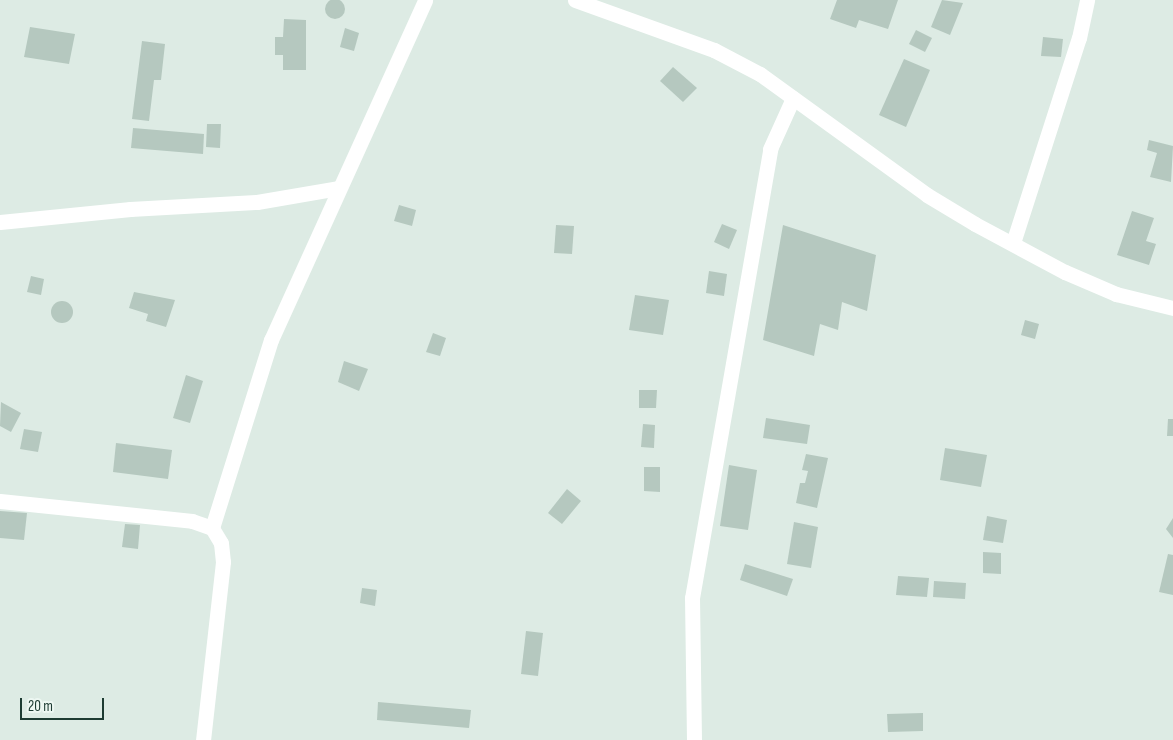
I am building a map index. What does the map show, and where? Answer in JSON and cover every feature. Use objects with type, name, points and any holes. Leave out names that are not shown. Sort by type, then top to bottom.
[{"type":"street","points":[[212,528],[271,340],[338,188],[425,0]]},
{"type":"street","points":[[575,0],[714,50],[760,74],[926,195],[1065,272],[1116,294],[1173,308]]},
{"type":"street","points":[[1013,243],[1078,38],[1087,0]]},
{"type":"street","points":[[694,740],[692,598],[770,149],[792,98]]},
{"type":"street","points":[[0,222],[111,210],[257,202],[338,188]]},
{"type":"street","points":[[0,502],[192,521],[212,528],[221,543],[223,562],[203,740]]},
{"type":"building","points":[[335,-1],[342,2],[345,9],[342,16],[335,19],[328,16],[325,9],[328,2]]},
{"type":"building","points":[[837,0],[898,0],[888,29],[859,20],[856,28],[830,19]]},
{"type":"building","points":[[942,0],[963,3],[950,35],[931,27]]},
{"type":"building","points":[[284,19],[306,20],[306,70],[283,70],[283,55],[275,55],[275,37],[283,37]]},
{"type":"building","points":[[30,27],[75,34],[69,64],[24,57]]},
{"type":"building","points":[[345,28],[359,33],[354,51],[340,47]]},
{"type":"building","points":[[916,30],[932,38],[925,52],[909,44]]},
{"type":"building","points":[[1043,37],[1063,39],[1061,57],[1041,56]]},
{"type":"building","points":[[142,41],[165,44],[161,80],[154,80],[149,121],[132,119]]},
{"type":"building","points":[[904,59],[930,70],[906,127],[879,115]]},
{"type":"building","points":[[673,67],[697,88],[683,102],[660,81]]},
{"type":"building","points":[[207,124],[221,124],[220,148],[206,147]]},
{"type":"building","points":[[133,128],[204,134],[203,154],[131,148]]},
{"type":"building","points":[[1149,140],[1173,146],[1171,182],[1150,177],[1157,153],[1147,150]]},
{"type":"building","points":[[399,205],[416,210],[412,226],[394,221]]},
{"type":"building","points":[[1132,211],[1154,218],[1146,241],[1156,244],[1149,265],[1117,255]]},
{"type":"building","points":[[722,224],[737,230],[729,249],[714,242]]},
{"type":"building","points":[[556,225],[574,226],[572,254],[554,253]]},
{"type":"building","points":[[783,225],[876,255],[867,311],[842,302],[838,330],[820,324],[814,356],[763,340]]},
{"type":"building","points":[[709,271],[727,274],[724,296],[706,293]]},
{"type":"building","points":[[31,276],[44,279],[41,295],[27,292]]},
{"type":"building","points":[[134,292],[175,300],[166,327],[146,321],[148,314],[129,308]]},
{"type":"building","points":[[635,295],[669,300],[663,335],[629,330]]},
{"type":"building","points":[[62,301],[70,304],[73,312],[70,320],[62,323],[54,320],[51,312],[54,304]]},
{"type":"building","points":[[1025,320],[1039,324],[1035,339],[1021,335]]},
{"type":"building","points":[[433,333],[446,338],[440,356],[426,352]]},
{"type":"building","points":[[344,361],[368,369],[359,391],[338,382]]},
{"type":"building","points":[[186,375],[203,381],[190,423],[173,418]]},
{"type":"building","points":[[639,390],[657,390],[656,408],[639,408]]},
{"type":"building","points":[[1,402],[21,413],[11,432],[0,426]]},
{"type":"building","points":[[766,418],[810,425],[807,444],[763,438]]},
{"type":"building","points":[[1168,419],[1173,419],[1173,436],[1167,436]]},
{"type":"building","points":[[643,424],[655,425],[654,448],[641,447]]},
{"type":"building","points":[[24,429],[42,432],[38,452],[20,449]]},
{"type":"building","points":[[116,443],[172,450],[168,479],[113,472]]},
{"type":"building","points":[[945,448],[987,455],[981,487],[940,480]]},
{"type":"building","points":[[806,454],[828,458],[817,508],[796,503],[800,483],[805,483],[808,471],[802,470]]},
{"type":"building","points":[[729,465],[757,470],[748,530],[720,526]]},
{"type":"building","points":[[644,467],[660,467],[660,492],[644,491]]},
{"type":"building","points":[[567,489],[581,501],[562,524],[548,513]]},
{"type":"building","points":[[0,511],[27,513],[24,540],[0,538]]},
{"type":"building","points":[[987,516],[1007,520],[1003,543],[983,540]]},
{"type":"building","points":[[1173,518],[1173,538],[1166,529]]},
{"type":"building","points":[[794,522],[818,527],[811,568],[787,564]]},
{"type":"building","points":[[125,524],[140,525],[138,549],[122,547]]},
{"type":"building","points":[[983,552],[1001,553],[1001,574],[983,573]]},
{"type":"building","points":[[1168,554],[1173,555],[1173,595],[1159,592]]},
{"type":"building","points":[[745,564],[793,579],[787,596],[740,580]]},
{"type":"building","points":[[898,576],[929,578],[927,597],[896,595]]},
{"type":"building","points":[[934,581],[966,583],[965,599],[933,597]]},
{"type":"building","points":[[362,588],[377,590],[375,606],[360,603]]},
{"type":"building","points":[[526,631],[543,633],[538,676],[521,674]]},
{"type":"building","points":[[378,702],[471,710],[469,728],[377,720]]},
{"type":"building","points":[[923,713],[923,731],[888,732],[887,714]]}]
